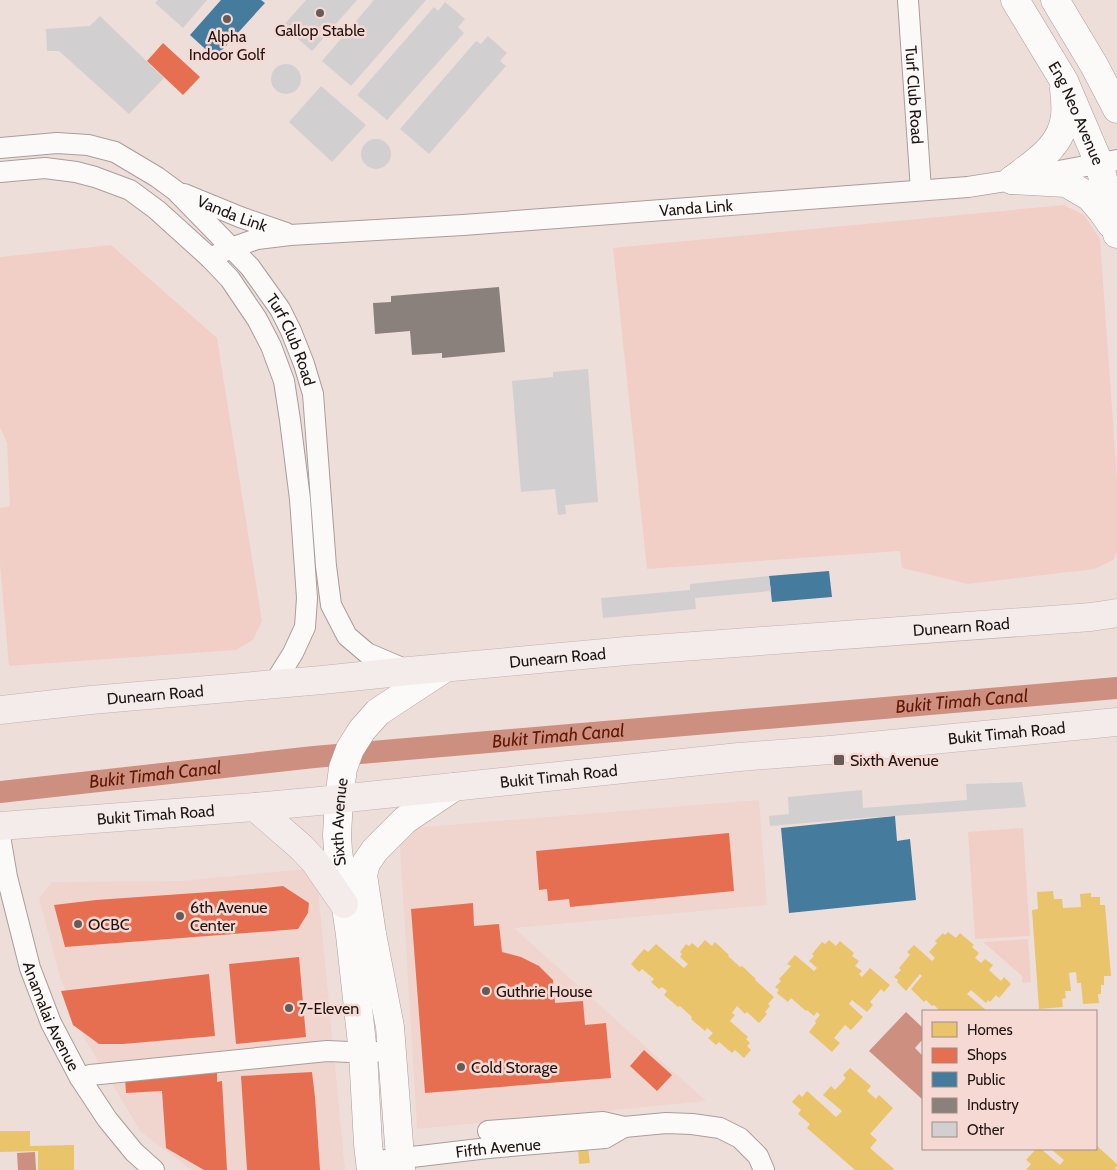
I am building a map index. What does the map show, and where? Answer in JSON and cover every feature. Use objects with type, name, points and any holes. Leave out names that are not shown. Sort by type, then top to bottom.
[{"type":"highway","name":"Dunearn Road","points":[[0,710],[626,651],[1109,615]]},
{"type":"highway","name":"Bukit Timah Road","points":[[0,826],[255,807],[746,757],[1117,722]]},
{"type":"highway","points":[[255,807],[302,848],[315,862],[344,904]]},
{"type":"main road","name":"Eng Neo Avenue","points":[[1015,0],[1064,81],[1108,161],[1117,234]]},
{"type":"main road","points":[[1055,0],[1094,65],[1117,109]]},
{"type":"main road","points":[[1094,65],[1117,80]]},
{"type":"main road","points":[[1012,180],[1050,150],[1059,136],[1065,117],[1064,81]]},
{"type":"main road","points":[[1012,180],[1066,183],[1090,197],[1117,234]]},
{"type":"main road","name":"Sixth Avenue","points":[[370,1159],[363,1053],[337,835],[343,768],[350,749],[358,736],[378,712],[445,668]]},
{"type":"main road","name":"Sixth Avenue","points":[[400,1156],[390,1027],[363,875],[366,863],[375,850],[405,820],[454,786]]},
{"type":"street","name":"Turf Club Road","points":[[908,0],[921,190]]},
{"type":"street","name":"Turf Club Road","points":[[0,148],[56,143],[88,145],[115,152],[157,177],[176,191],[250,267],[280,309],[304,364],[312,394],[331,605],[347,636],[366,653],[409,671]]},
{"type":"street","name":"Vanda Link","points":[[210,258],[257,239],[290,235],[463,225],[968,187],[1108,161]]},
{"type":"street","name":"Turf Club Road","points":[[0,172],[44,168],[76,172],[130,190],[157,210],[210,258],[230,279],[257,320],[284,381],[300,499],[307,598],[305,627],[293,653],[273,684]]},
{"type":"street","name":"Vanda Link","points":[[176,191],[240,218],[290,235]]},
{"type":"street","points":[[1088,725],[1117,738]]},
{"type":"street","name":"Anamalai Avenue","points":[[0,836],[7,878],[30,968],[51,1022],[80,1078],[107,1119],[134,1152],[154,1170]]},
{"type":"street","points":[[80,1078],[90,1075],[326,1051],[363,1053],[392,1051]]},
{"type":"street","name":"Fifth Avenue","points":[[488,1131],[603,1122],[624,1127],[692,1124],[720,1128],[740,1138],[758,1156],[764,1170]]},
{"type":"street","name":"Fifth Avenue","points":[[370,1159],[605,1138],[624,1127]]},
{"type":"shaded area","points":[[1064,205],[1084,215],[1100,239],[1117,478],[1117,552],[1113,560],[1095,569],[968,584],[902,568],[900,551],[647,569],[613,248]]},
{"type":"shaded area","points":[[111,245],[217,338],[262,621],[253,640],[236,650],[9,666],[0,564],[0,508],[10,506],[7,443],[0,427],[0,257]]},
{"type":"shaded area","points":[[759,800],[767,905],[514,928],[706,1101],[417,1129],[399,829]]},
{"type":"shaded area","points":[[1023,828],[1030,936],[975,939],[968,832]]},
{"type":"shaded area","points":[[316,868],[345,1170],[192,1170],[141,1132],[83,1036],[60,977],[39,898],[52,882],[181,881]]},
{"type":"shaded area","points":[[1028,939],[1031,982],[1022,983],[1022,976],[983,942]]},
{"type":"shaded area","points":[[906,1012],[922,1027],[922,1040],[915,1048],[922,1055],[922,1099],[869,1051]]},
{"type":"shaded area","points":[[35,1152],[36,1170],[18,1170],[17,1153]]},
{"type":"building: Homes","points":[[1053,891],[1054,899],[1062,899],[1063,908],[1081,907],[1080,894],[1091,893],[1091,897],[1100,897],[1100,905],[1105,905],[1111,976],[1104,976],[1101,994],[1098,994],[1099,1003],[1083,1004],[1081,983],[1077,983],[1076,972],[1069,973],[1071,991],[1065,991],[1066,998],[1062,999],[1063,1007],[1039,1009],[1032,910],[1038,909],[1037,892]]},
{"type":"building: Homes","points":[[948,932],[956,938],[960,933],[974,945],[972,947],[979,953],[975,958],[981,963],[985,959],[993,965],[989,970],[1001,981],[1004,977],[1011,984],[999,998],[996,995],[990,1002],[988,1000],[986,1003],[971,990],[967,994],[986,1010],[939,1010],[926,1000],[924,1002],[911,989],[922,976],[920,974],[906,991],[894,977],[901,970],[899,968],[910,955],[907,952],[914,945],[932,961],[935,958],[929,952],[937,943],[935,941],[943,933],[945,935]]},
{"type":"building: Homes","points":[[705,940],[712,946],[715,942],[774,997],[768,1004],[770,1006],[765,1012],[767,1014],[759,1023],[737,1006],[732,1013],[735,1015],[730,1021],[748,1037],[746,1039],[750,1043],[747,1046],[751,1050],[744,1058],[735,1050],[732,1053],[719,1042],[716,1045],[708,1038],[713,1033],[707,1028],[705,1031],[680,1006],[678,1007],[664,995],[667,991],[662,987],[659,989],[651,982],[654,979],[642,969],[639,972],[631,964],[644,949],[648,952],[656,944],[684,968],[688,964],[680,957],[682,954],[680,952],[686,944],[689,946],[692,943],[698,948]]},
{"type":"building: Homes","points":[[829,940],[836,946],[840,941],[854,953],[852,956],[859,961],[855,966],[862,971],[859,974],[862,977],[870,968],[890,985],[884,992],[881,989],[870,1002],[873,1005],[867,1012],[852,1000],[849,1004],[863,1017],[851,1030],[845,1025],[834,1038],[840,1043],[832,1052],[809,1032],[820,1015],[817,1012],[814,1016],[791,998],[788,1002],[777,993],[779,990],[775,987],[781,981],[779,979],[791,966],[787,964],[795,955],[814,971],[817,968],[809,961],[814,956],[812,954],[822,942],[825,944]]},
{"type":"building: Homes","points":[[850,1068],[871,1086],[867,1091],[876,1099],[879,1095],[893,1108],[870,1134],[877,1140],[870,1148],[893,1170],[855,1170],[807,1128],[810,1124],[798,1114],[801,1110],[792,1102],[799,1094],[802,1097],[807,1091],[836,1117],[842,1111],[823,1095],[831,1086],[835,1090],[846,1078],[843,1075]]},
{"type":"building: Homes","points":[[0,1131],[30,1131],[30,1146],[74,1145],[74,1170],[38,1170],[38,1151],[0,1152]]},
{"type":"building: Homes","points":[[1097,1146],[1117,1164],[1115,1168],[1117,1170],[1026,1170],[1031,1164],[1026,1160],[1035,1150],[1042,1150],[1060,1165],[1064,1160],[1052,1150],[1097,1150]]},
{"type":"building: Homes","points":[[588,1147],[590,1163],[579,1164],[578,1148]]},
{"type":"building: Shops","points":[[163,43],[200,77],[183,95],[147,61]]},
{"type":"building: Shops","points":[[729,833],[734,891],[570,907],[569,899],[548,901],[547,889],[539,890],[536,851]]},
{"type":"building: Shops","name":"6th Avenue Center","points":[[283,886],[309,903],[308,913],[298,929],[65,947],[54,905],[96,900]]},
{"type":"building: Shops","name":"Guthrie House","points":[[473,903],[474,926],[499,924],[502,952],[521,957],[539,966],[553,980],[555,1003],[583,1001],[585,1025],[606,1023],[611,1078],[425,1093],[411,909]]},
{"type":"building: Shops","points":[[299,957],[306,1037],[236,1044],[229,964]]},
{"type":"building: Shops","points":[[209,974],[215,1036],[123,1044],[99,1044],[73,1025],[61,991]]},
{"type":"building: Shops","points":[[644,1050],[672,1075],[657,1091],[630,1066]]},
{"type":"building: Shops","points":[[312,1072],[320,1170],[247,1170],[241,1076]]},
{"type":"building: Shops","points":[[217,1073],[217,1082],[222,1081],[227,1170],[204,1170],[166,1148],[162,1091],[126,1093],[125,1078]]},
{"type":"building: Public","name":"Alpha Indoor Golf","points":[[221,0],[261,0],[265,3],[215,58],[190,35]]},
{"type":"building: Public","points":[[829,571],[832,597],[772,602],[769,576]]},
{"type":"building: Public","name":"Sixth Avenue","points":[[895,816],[897,841],[910,839],[916,900],[789,913],[781,828]]},
{"type":"building: Industry","points":[[499,287],[505,352],[442,358],[442,353],[412,355],[410,331],[375,334],[373,303],[391,302],[391,296]]},
{"type":"building: Other","points":[[158,0],[207,0],[183,28],[155,3]]},
{"type":"building: Other","name":"Gallop Stable","points":[[306,0],[357,0],[312,51],[283,26]]},
{"type":"building: Other","points":[[374,0],[426,0],[351,86],[322,61]]},
{"type":"building: Other","points":[[445,2],[465,19],[458,27],[464,33],[387,120],[357,95],[434,7],[438,11]]},
{"type":"building: Other","points":[[100,16],[164,78],[129,114],[59,51],[47,51],[46,29],[90,26]]},
{"type":"building: Other","points":[[488,36],[507,53],[500,61],[506,66],[429,154],[400,129],[476,41],[481,44]]},
{"type":"building: Other","points":[[286,64],[297,68],[301,79],[297,90],[286,94],[275,90],[271,79],[275,68]]},
{"type":"building: Other","points":[[321,86],[366,125],[332,162],[289,122]]},
{"type":"building: Other","points":[[376,139],[387,143],[391,154],[387,165],[376,169],[365,165],[361,154],[365,143]]},
{"type":"building: Other","points":[[588,369],[598,502],[565,505],[566,514],[558,515],[555,489],[521,492],[512,381],[553,377],[553,372]]},
{"type":"building: Other","points":[[769,576],[771,591],[695,598],[696,609],[603,618],[601,598],[690,590],[690,584]]},
{"type":"building: Other","points":[[1022,782],[1026,807],[770,826],[769,816],[789,814],[788,797],[862,790],[863,808],[967,800],[966,784]]},
{"type":"waterway","name":"Bukit Timah Canal","points":[[0,792],[314,757],[1117,688]]},
{"type":"place","name":"Gallop Stable","points":[[320,13]]},
{"type":"place","name":"Alpha Indoor Golf","points":[[227,19]]},
{"type":"place","name":"Sixth Avenue","points":[[839,760]]},
{"type":"place","name":"6th Avenue Center","points":[[180,916]]},
{"type":"place","name":"OCBC","points":[[78,924]]},
{"type":"place","name":"Guthrie House","points":[[486,991]]},
{"type":"place","name":"7-Eleven","points":[[289,1008]]},
{"type":"place","name":"Cold Storage","points":[[461,1067]]}]
